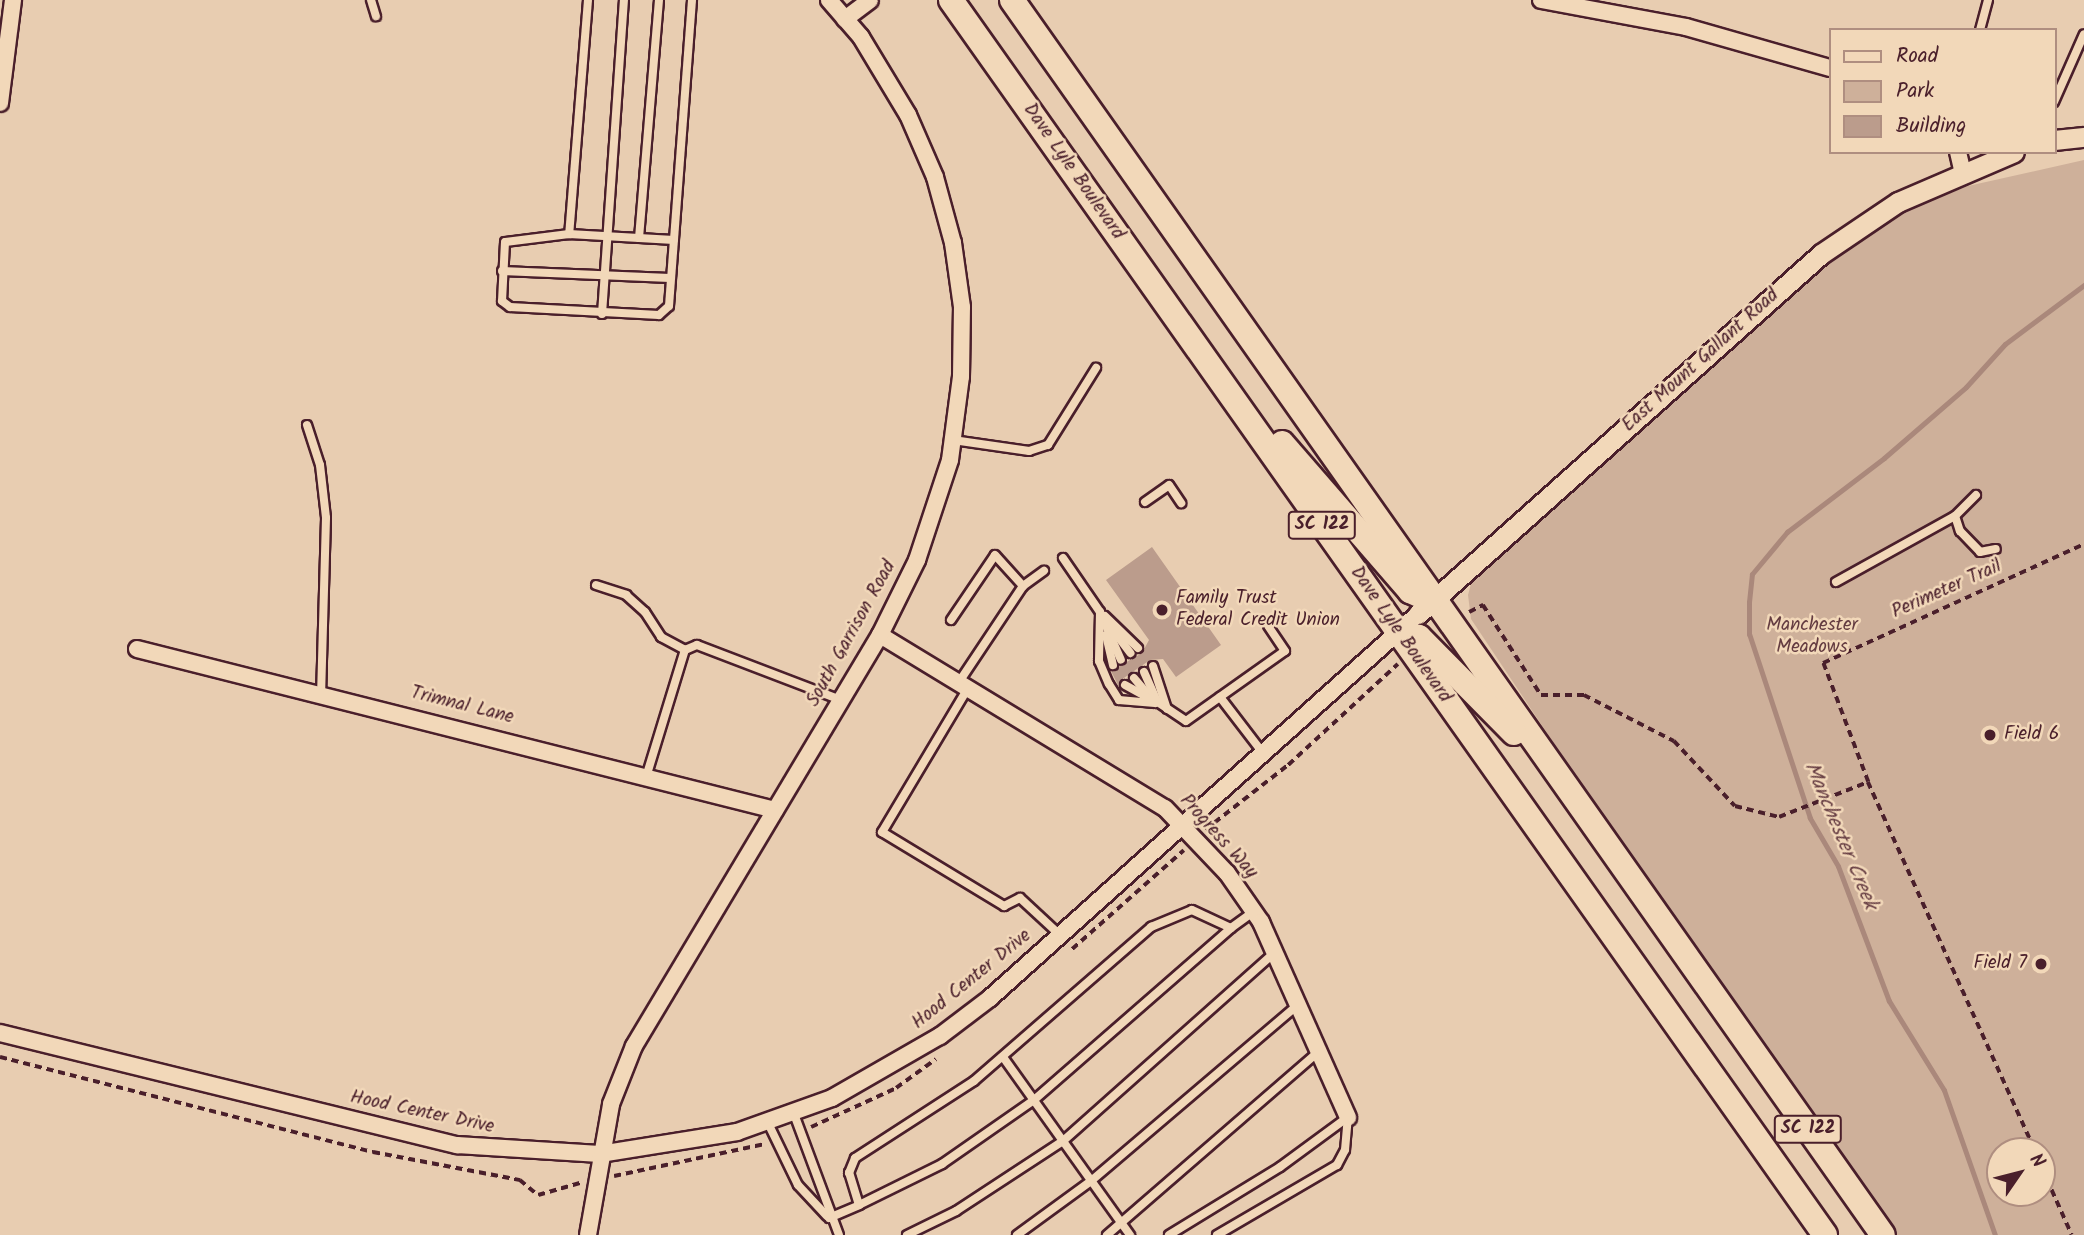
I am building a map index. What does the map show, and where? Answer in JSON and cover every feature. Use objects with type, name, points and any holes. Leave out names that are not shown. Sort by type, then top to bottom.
[{"type":"main road","name":"Dave Lyle Boulevard","points":[[951,0],[1825,1235]]},
{"type":"main road","name":"SC 122","points":[[1012,0],[1427,607],[1451,623],[1883,1235]]},
{"type":"main road","points":[[1192,340],[1410,591],[1427,607]]},
{"type":"main road","points":[[1398,633],[1419,637],[1440,656],[1570,792]]},
{"type":"street","name":"South Garrison Road","points":[[588,1235],[600,1154],[611,1104],[634,1046],[880,635],[916,560],[953,440],[962,307],[953,243],[935,177],[908,115],[845,19],[829,0]]},
{"type":"street","points":[[845,19],[870,0]]},
{"type":"street","points":[[1541,0],[1686,27],[1828,67]]},
{"type":"street","points":[[0,103],[9,2]]},
{"type":"street","points":[[2056,140],[2084,137]]},
{"type":"street","points":[[1958,154],[1963,174]]},
{"type":"street","name":"East Mount Gallant Road","points":[[1427,607],[1821,254],[1898,202],[2009,154]]},
{"type":"street","name":"Hood Center Drive","points":[[0,1033],[412,1136],[505,1152],[600,1154],[693,1143],[768,1123],[794,1114],[888,1069],[940,1036],[1060,935],[1427,607]]},
{"type":"street","name":"Progress Way","points":[[880,635],[1165,808],[1183,826],[1227,873],[1254,911],[1301,1002],[1348,1116]]},
{"type":"street","name":"Trimnal Lane","points":[[137,649],[647,774],[775,810]]},
{"type":"lane","points":[[371,0],[376,16]]},
{"type":"lane","points":[[569,234],[588,0]]},
{"type":"lane","points":[[602,314],[604,236],[624,0]]},
{"type":"lane","points":[[639,238],[659,0]]},
{"type":"lane","points":[[674,240],[569,234],[505,242],[502,301],[510,307],[602,314],[665,312],[674,240],[692,0]]},
{"type":"lane","points":[[1980,28],[1987,0]]},
{"type":"lane","points":[[2056,97],[2084,34]]},
{"type":"lane","points":[[502,271],[670,278]]},
{"type":"lane","points":[[953,440],[1030,451],[1048,445],[1096,368]]},
{"type":"lane","points":[[307,425],[320,466],[326,518],[321,694]]},
{"type":"lane","points":[[1145,502],[1168,485],[1181,503]]},
{"type":"lane","points":[[1836,582],[1955,516],[1976,495]]},
{"type":"lane","points":[[1955,516],[1968,543],[1980,552],[1996,549]]},
{"type":"lane","points":[[951,620],[995,555],[1023,586]]},
{"type":"lane","points":[[1063,558],[1130,653]]},
{"type":"lane","points":[[1044,571],[1023,586],[882,832],[1004,906],[1020,898],[1060,935]]},
{"type":"lane","points":[[596,585],[625,595],[645,612],[661,637],[685,650]]},
{"type":"lane","points":[[1100,612],[1138,648]]},
{"type":"lane","points":[[1100,612],[1117,663]]},
{"type":"lane","points":[[1100,612],[1099,661],[1108,684],[1119,699],[1158,703]]},
{"type":"lane","points":[[1125,685],[1186,721],[1284,650],[1268,626]]},
{"type":"lane","points":[[685,650],[697,645],[841,700]]},
{"type":"lane","points":[[647,774],[685,650]]},
{"type":"lane","points":[[1153,666],[1167,709]]},
{"type":"lane","points":[[1143,672],[1158,703]]},
{"type":"lane","points":[[1134,678],[1158,703]]},
{"type":"lane","points":[[1220,697],[1264,753]]},
{"type":"lane","points":[[859,1205],[849,1172],[855,1158],[1003,1057],[1170,916],[1192,910],[1231,928]]},
{"type":"lane","points":[[829,1218],[942,1164],[1034,1100],[1254,911]]},
{"type":"lane","points":[[907,1235],[966,1205],[1063,1141],[1276,951]]},
{"type":"lane","points":[[1017,1235],[1091,1181],[1301,1002]]},
{"type":"lane","points":[[1107,1235],[1320,1050]]},
{"type":"lane","points":[[1003,1057],[1130,1235]]},
{"type":"lane","points":[[794,1114],[829,1218],[839,1235]]},
{"type":"lane","points":[[1169,1235],[1280,1167],[1348,1116]]},
{"type":"lane","points":[[1217,1235],[1336,1165],[1345,1150],[1348,1116]]},
{"type":"lane","points":[[768,1123],[798,1185],[829,1218]]},
{"type":"path","name":"Perimeter Trail","points":[[1868,782],[1822,663],[2084,544]]},
{"type":"path","points":[[1451,623],[1483,605],[1541,695],[1584,695],[1674,741],[1735,806],[1779,817],[1868,782],[2029,1137]]},
{"type":"path","points":[[0,1057],[373,1152],[520,1180],[538,1195],[579,1183]]},
{"type":"path","points":[[2056,1199],[2072,1235]]},
{"type":"green space","name":"Manchester Meadows","points":[[2084,160],[2084,1235],[1893,1235],[1697,958],[1471,619],[1468,595],[1475,569],[1826,260],[1904,211],[1968,186]]},
{"type":"building","name":"Family Trust Federal Credit Union","points":[[1152,547],[1221,645],[1176,677],[1163,659],[1150,660],[1121,680],[1120,689],[1111,671],[1142,653],[1149,640],[1106,580]]},
{"type":"waterway","name":"Manchester Creek","points":[[1995,1235],[1944,1090],[1889,1001],[1838,866],[1810,818],[1749,634],[1749,602],[1752,574],[1787,532],[1884,458],[1966,387],[2005,344],[2084,285]]},
{"type":"place","name":"Family Trust Federal Credit Union","points":[[1162,610]]},
{"type":"place","name":"Field 6","points":[[1990,735]]},
{"type":"place","name":"Field 7","points":[[2041,964]]}]
